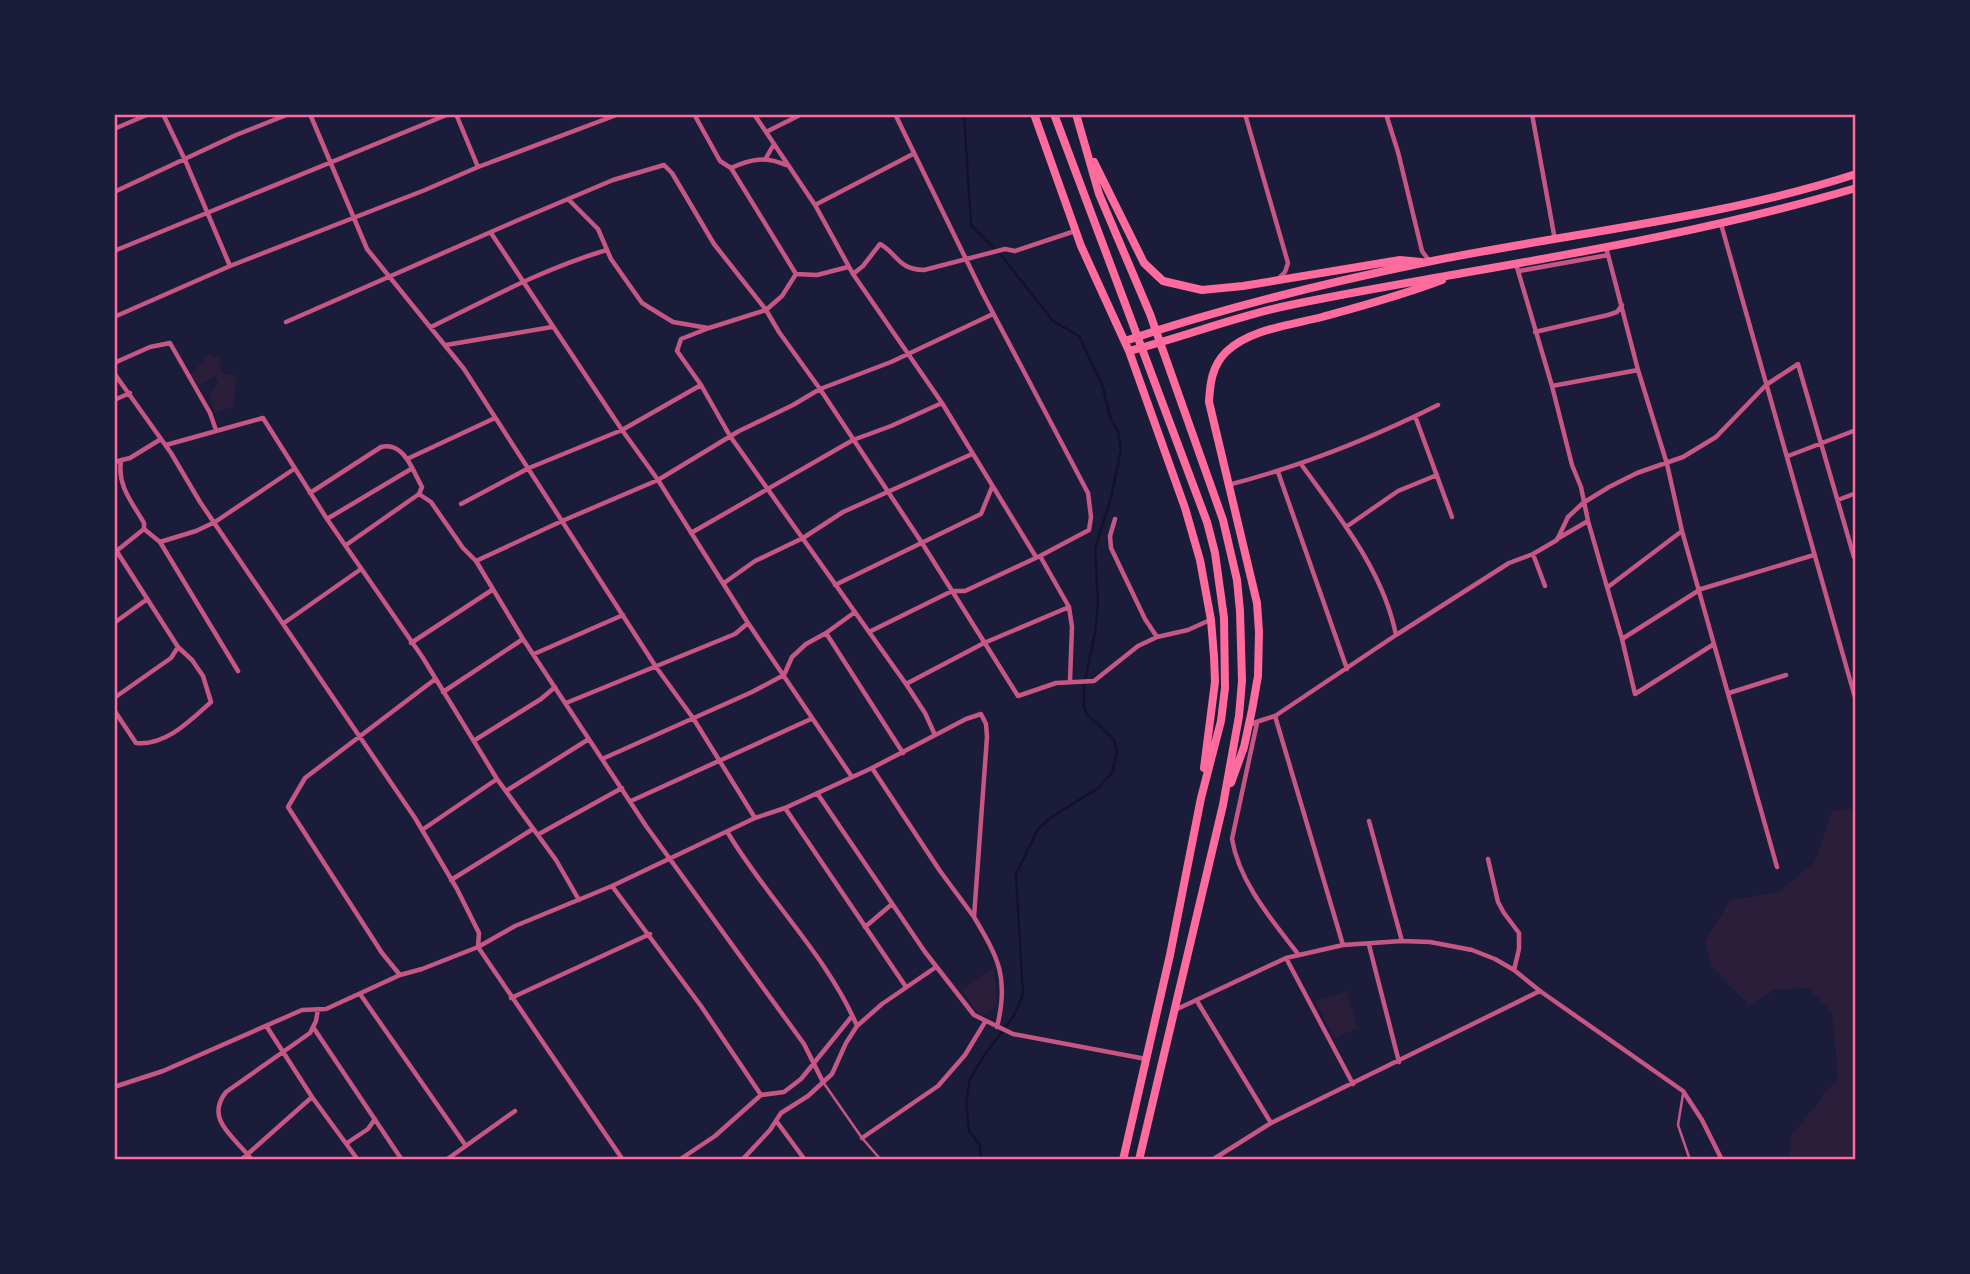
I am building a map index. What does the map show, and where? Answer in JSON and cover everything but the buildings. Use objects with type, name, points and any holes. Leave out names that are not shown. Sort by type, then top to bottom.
[{"type":"main road","points":[[1034,114],[1076,231],[1129,351],[1193,532],[1211,620],[1215,682],[1201,798]]},
{"type":"main road","points":[[1054,114],[1208,522],[1224,618],[1225,688],[1221,721],[1201,798],[1170,954],[1123,1160]]},
{"type":"main road","points":[[1076,114],[1099,194],[1150,314],[1223,520],[1237,580],[1242,681],[1239,716],[1223,805],[1139,1160]]},
{"type":"main road","points":[[1085,145],[1144,263],[1163,281],[1202,290],[1400,260],[1428,262]]},
{"type":"main road","points":[[1125,341],[1190,319],[1428,262],[1704,212],[1817,187],[1856,174]]},
{"type":"main road","points":[[1129,351],[1281,307],[1460,274],[1607,251],[1856,188]]},
{"type":"main road","points":[[1223,805],[1253,723],[1260,656],[1256,603],[1209,402],[1214,370],[1228,351],[1255,335],[1383,300],[1460,274]]},
{"type":"street","points":[[114,129],[149,114]]},
{"type":"street","points":[[163,114],[230,266]]},
{"type":"street","points":[[114,192],[236,135],[289,114]]},
{"type":"street","points":[[310,114],[367,249],[464,369],[656,667],[693,718],[755,818]]},
{"type":"street","points":[[114,251],[449,114]]},
{"type":"street","points":[[456,114],[478,167]]},
{"type":"street","points":[[114,317],[230,266],[603,117],[619,114]]},
{"type":"street","points":[[694,114],[720,161],[731,168],[796,274]]},
{"type":"street","points":[[754,114],[815,205],[848,267],[910,353],[1069,607],[1072,627],[1070,681]]},
{"type":"street","points":[[766,133],[802,114]]},
{"type":"street","points":[[870,631],[952,591],[965,591],[1089,530],[1091,517],[1088,494],[993,314],[895,114]]},
{"type":"street","points":[[1245,114],[1288,263],[1295,272],[1304,276]]},
{"type":"street","points":[[1386,114],[1422,251],[1428,262]]},
{"type":"street","points":[[1532,114],[1555,240]]},
{"type":"street","points":[[766,158],[774,143]]},
{"type":"street","points":[[815,205],[913,154]]},
{"type":"street","points":[[731,168],[750,160],[766,158],[789,166]]},
{"type":"street","points":[[286,322],[613,180],[664,165],[672,173],[714,244],[766,310],[820,389],[922,543],[1018,696],[1070,681],[1094,681],[1138,646],[1157,636],[1188,630],[1211,620]]},
{"type":"street","points":[[568,199],[598,229],[607,250],[642,303],[673,322],[709,328]]},
{"type":"street","points":[[1720,222],[1856,701]]},
{"type":"street","points":[[853,274],[880,244],[886,247],[896,260],[924,270],[1005,249],[1015,251],[1076,231]]},
{"type":"street","points":[[491,233],[522,283],[658,480],[748,623],[852,777]]},
{"type":"street","points":[[431,327],[522,283],[607,250]]},
{"type":"street","points":[[1607,251],[1638,370],[1667,464],[1682,531],[1701,589],[1777,867]]},
{"type":"street","points":[[1277,280],[1285,272],[1288,263]]},
{"type":"street","points":[[796,274],[817,275],[848,267]]},
{"type":"street","points":[[1517,267],[1572,465],[1581,487],[1583,503],[1635,694],[1714,644]]},
{"type":"street","points":[[796,274],[782,296],[766,310],[681,339],[677,351],[701,385],[730,436],[906,684],[925,713],[935,735]]},
{"type":"street","points":[[1535,332],[1608,315],[1617,312],[1622,305]]},
{"type":"street","points":[[476,561],[658,480],[730,436],[820,389],[910,353],[993,314]]},
{"type":"street","points":[[446,345],[552,327]]},
{"type":"street","points":[[114,363],[150,347],[170,343],[210,413],[216,430]]},
{"type":"street","points":[[1557,540],[1568,517],[1583,503],[1637,472],[1667,464],[1716,437],[1766,385],[1798,364],[1844,529],[1854,557],[1856,556]]},
{"type":"street","points":[[1552,386],[1638,370]]},
{"type":"street","points":[[114,373],[422,830],[479,933],[478,947],[623,1160]]},
{"type":"street","points":[[461,504],[529,468],[622,430],[701,385]]},
{"type":"street","points":[[114,400],[130,393]]},
{"type":"street","points":[[691,533],[853,440],[942,403]]},
{"type":"street","points":[[1228,485],[1278,472],[1354,445],[1438,405]]},
{"type":"street","points":[[1415,416],[1452,517]]},
{"type":"street","points":[[165,446],[263,418],[327,519],[423,658],[497,779],[539,834],[579,900]]},
{"type":"street","points":[[407,459],[495,418]]},
{"type":"street","points":[[1788,456],[1856,430]]},
{"type":"street","points":[[114,462],[130,458],[161,439]]},
{"type":"street","points":[[310,493],[381,447],[396,447],[407,459],[422,487],[419,494],[346,545]]},
{"type":"street","points":[[724,583],[755,561],[803,538],[843,512],[972,454]]},
{"type":"street","points":[[121,460],[118,474],[122,487],[144,523],[144,529]]},
{"type":"street","points":[[1301,464],[1346,527],[1371,569],[1388,603],[1396,635]]},
{"type":"street","points":[[160,542],[215,522],[294,469]]},
{"type":"street","points":[[327,519],[411,469]]},
{"type":"street","points":[[1278,472],[1346,669]]},
{"type":"street","points":[[1346,527],[1398,491],[1437,475]]},
{"type":"street","points":[[835,584],[981,514],[992,487]]},
{"type":"street","points":[[1838,500],[1856,493]]},
{"type":"street","points":[[419,494],[431,502],[455,538],[476,561],[523,639],[670,860],[804,1044],[823,1082]]},
{"type":"street","points":[[1115,519],[1110,536],[1111,548],[1145,619],[1157,636]]},
{"type":"street","points":[[1298,954],[1264,908],[1234,856],[1232,839],[1253,723],[1275,716],[1509,563],[1533,554],[1588,521]]},
{"type":"street","points":[[144,529],[160,542],[238,671]]},
{"type":"street","points":[[114,710],[136,743],[147,744],[181,729],[211,702],[203,676],[192,660],[178,647],[115,551],[144,529]]},
{"type":"street","points":[[1608,587],[1682,531]]},
{"type":"street","points":[[1533,554],[1545,586]]},
{"type":"street","points":[[1622,639],[1701,589],[1814,555]]},
{"type":"street","points":[[284,623],[361,569]]},
{"type":"street","points":[[411,643],[492,590]]},
{"type":"street","points":[[114,623],[146,600]]},
{"type":"street","points":[[906,684],[984,643],[1069,607]]},
{"type":"street","points":[[602,759],[752,692],[784,674],[792,657],[855,612]]},
{"type":"street","points":[[534,654],[623,615]]},
{"type":"street","points":[[566,703],[735,634],[748,623]]},
{"type":"street","points":[[826,633],[903,753]]},
{"type":"street","points":[[443,692],[523,639]]},
{"type":"street","points":[[114,698],[171,658],[178,647]]},
{"type":"street","points":[[1730,693],[1786,675]]},
{"type":"street","points":[[400,975],[382,953],[288,807],[305,778],[434,680]]},
{"type":"street","points":[[475,740],[541,699],[555,687]]},
{"type":"street","points":[[114,1087],[163,1071],[302,1010],[326,1009],[400,975],[478,947],[515,926],[670,860],[755,818],[785,808],[981,714],[986,724],[987,737],[974,916]]},
{"type":"street","points":[[1275,716],[1342,945]]},
{"type":"street","points":[[631,801],[811,719]]},
{"type":"street","points":[[506,791],[589,739]]},
{"type":"street","points":[[872,768],[940,871],[974,916],[991,946],[1004,986],[1000,1029]]},
{"type":"street","points":[[422,830],[497,779]]},
{"type":"street","points":[[539,834],[622,788]]},
{"type":"street","points":[[817,793],[936,967],[975,1015],[1013,1034],[1147,1059]]},
{"type":"street","points":[[785,808],[906,987]]},
{"type":"street","points":[[1369,821],[1402,941]]},
{"type":"street","points":[[452,880],[533,829]]},
{"type":"street","points":[[728,832],[740,853],[816,956],[857,1026]]},
{"type":"street","points":[[1488,859],[1498,902],[1519,933],[1520,948],[1514,970]]},
{"type":"street","points":[[612,886],[650,934],[761,1095]]},
{"type":"street","points":[[864,927],[892,904]]},
{"type":"street","points":[[511,998],[650,934]]},
{"type":"street","points":[[1175,1010],[1286,958],[1342,945],[1402,941],[1447,944],[1472,950],[1514,970],[1683,1091],[1702,1119],[1722,1160]]},
{"type":"street","points":[[1369,945],[1399,1062]]},
{"type":"street","points":[[1286,958],[1353,1084]]},
{"type":"street","points":[[742,1160],[777,1122],[781,1113],[808,1096],[832,1074],[857,1026],[882,1004],[936,967]]},
{"type":"street","points":[[1212,1160],[1272,1123],[1540,991]]},
{"type":"street","points":[[360,994],[466,1146]]},
{"type":"street","points":[[1197,1001],[1272,1123]]},
{"type":"street","points":[[250,1158],[219,1121],[216,1111],[218,1102],[226,1092],[300,1041],[313,1027],[318,1009]]},
{"type":"street","points":[[679,1160],[715,1136],[761,1095],[784,1091],[801,1079],[852,1015]]},
{"type":"street","points":[[862,1138],[938,1086],[965,1055],[985,1022]]},
{"type":"street","points":[[267,1027],[312,1097],[359,1160]]},
{"type":"street","points":[[313,1027],[402,1160]]},
{"type":"street","points":[[241,1160],[250,1158],[312,1097]]},
{"type":"street","points":[[446,1160],[515,1111]]},
{"type":"street","points":[[347,1143],[368,1129],[375,1119]]},
{"type":"street","points":[[777,1122],[805,1160]]},
{"type":"lane","points":[[823,1082],[862,1138],[881,1160]]},
{"type":"lane","points":[[1683,1091],[1678,1125],[1690,1160]]},
{"type":"shaded area","points":[[209,354],[220,359],[222,373],[237,376],[233,406],[215,413],[210,396],[218,383],[215,376],[199,385],[190,375]]},
{"type":"shaded area","points":[[1856,809],[1856,1160],[1788,1160],[1792,1135],[1838,1077],[1832,1012],[1808,988],[1773,990],[1749,1005],[1712,967],[1705,942],[1730,900],[1779,892],[1814,863],[1833,810]]},
{"type":"shaded area","points":[[994,967],[997,1005],[981,1017],[962,990]]},
{"type":"shaded area","points":[[1346,991],[1358,1028],[1334,1038],[1315,1001]]},
{"type":"waterway","points":[[964,114],[971,225],[1001,255],[1053,321],[1079,336],[1103,387],[1121,449],[1111,498],[1095,549],[1098,603],[1084,685],[1086,713],[1114,740],[1117,752],[1112,773],[1097,789],[1053,816],[1038,829],[1016,874],[1023,995],[1013,1017],[970,1079],[966,1102],[969,1131],[980,1145],[981,1160]]}]
